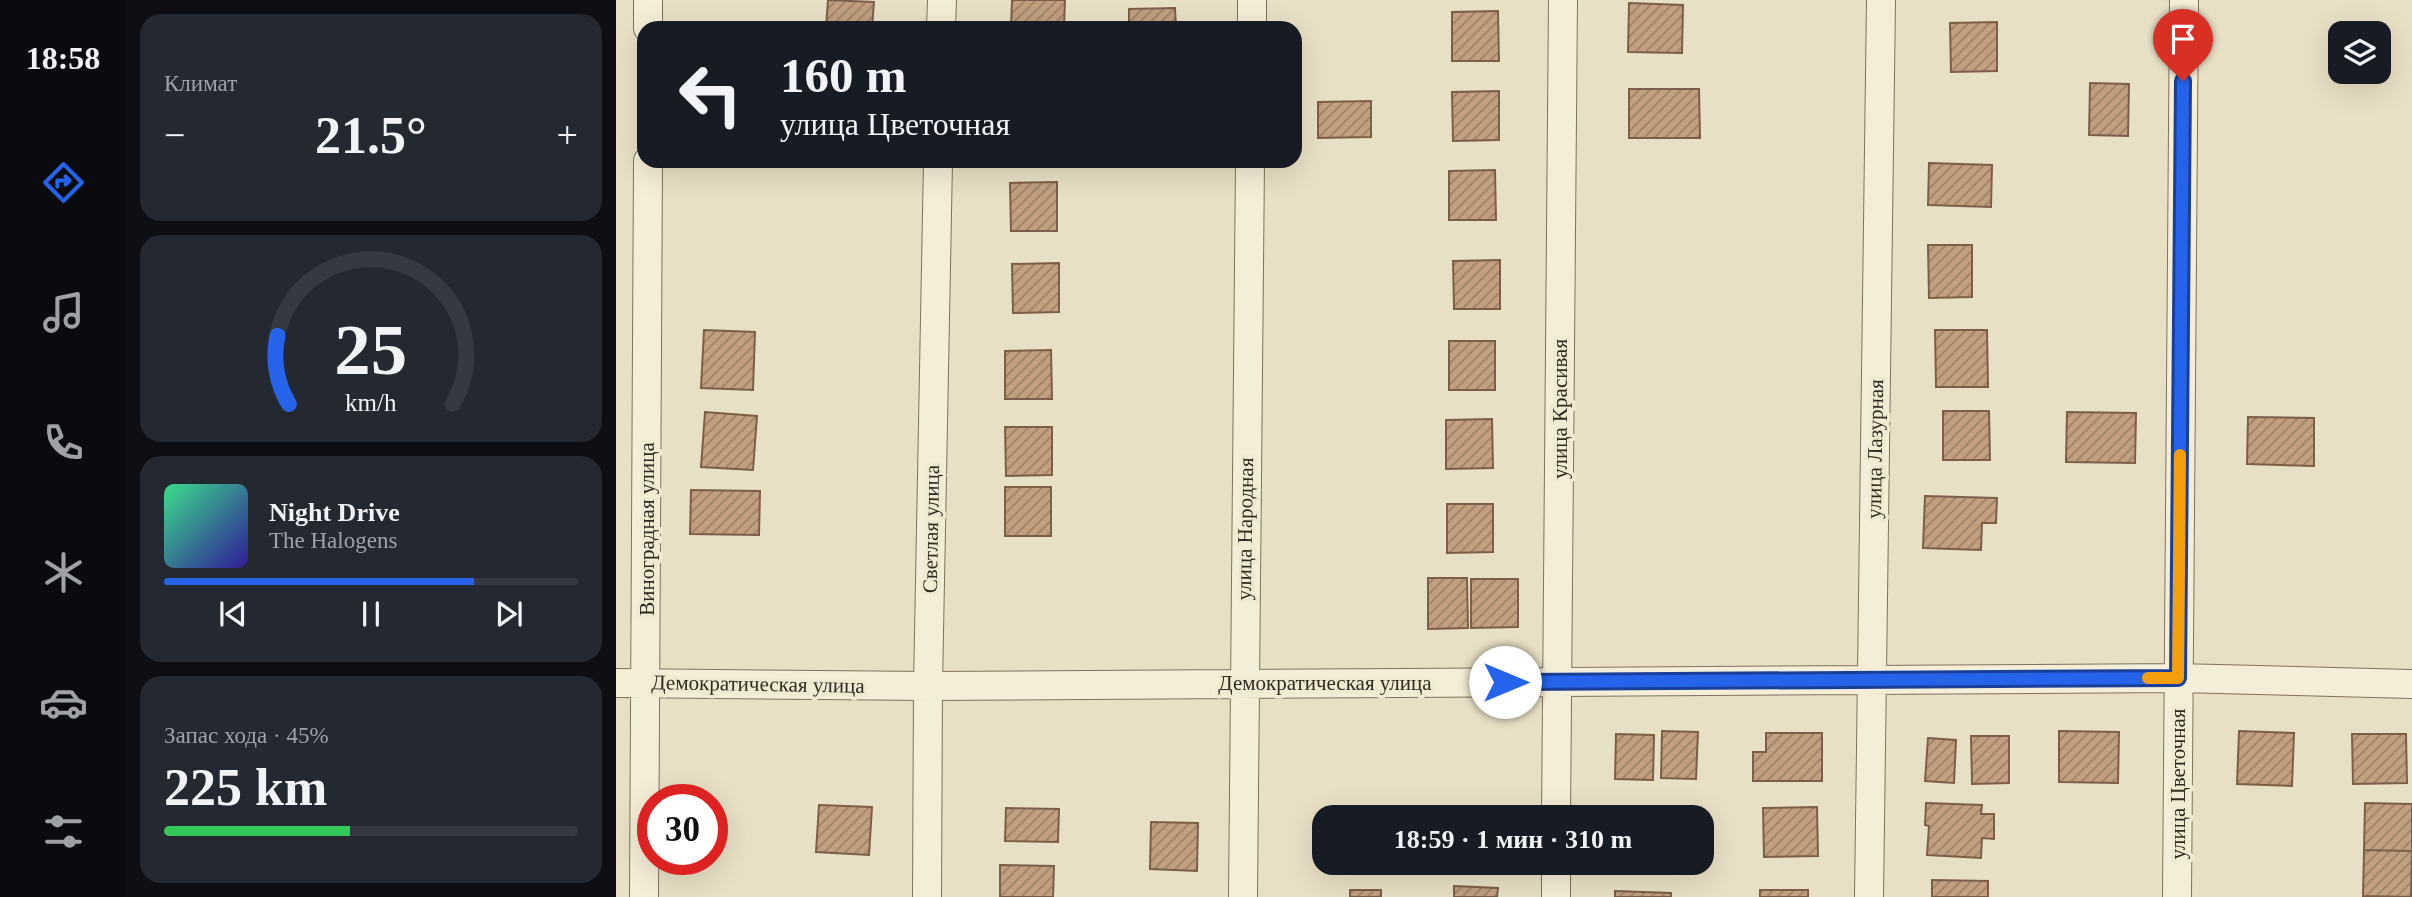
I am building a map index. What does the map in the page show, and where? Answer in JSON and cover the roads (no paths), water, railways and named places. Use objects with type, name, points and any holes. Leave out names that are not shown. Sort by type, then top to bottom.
[{"type":"street","points":[[648,0],[648,21]]},
{"type":"street","points":[[941,21],[942,0]]},
{"type":"street","points":[[1251,21],[1252,0]]},
{"type":"street","name":"улица Красивая","points":[[1556,805],[1563,0]]},
{"type":"street","name":"улица Лазурная","points":[[1870,897],[1881,0]]},
{"type":"street","name":"улица Цветочная","points":[[2177,897],[2184,0]]},
{"type":"street","name":"Виноградная улица","points":[[645,897],[648,168]]},
{"type":"street","name":"Светлая улица","points":[[927,897],[928,686],[938,168]]},
{"type":"street","name":"улица Народная","points":[[1243,897],[1250,168]]},
{"type":"street","name":"Демократическая улица","points":[[616,683],[928,686],[2178,678],[2412,684]]},
{"type":"street","points":[[1556,875],[1556,897]]}]
